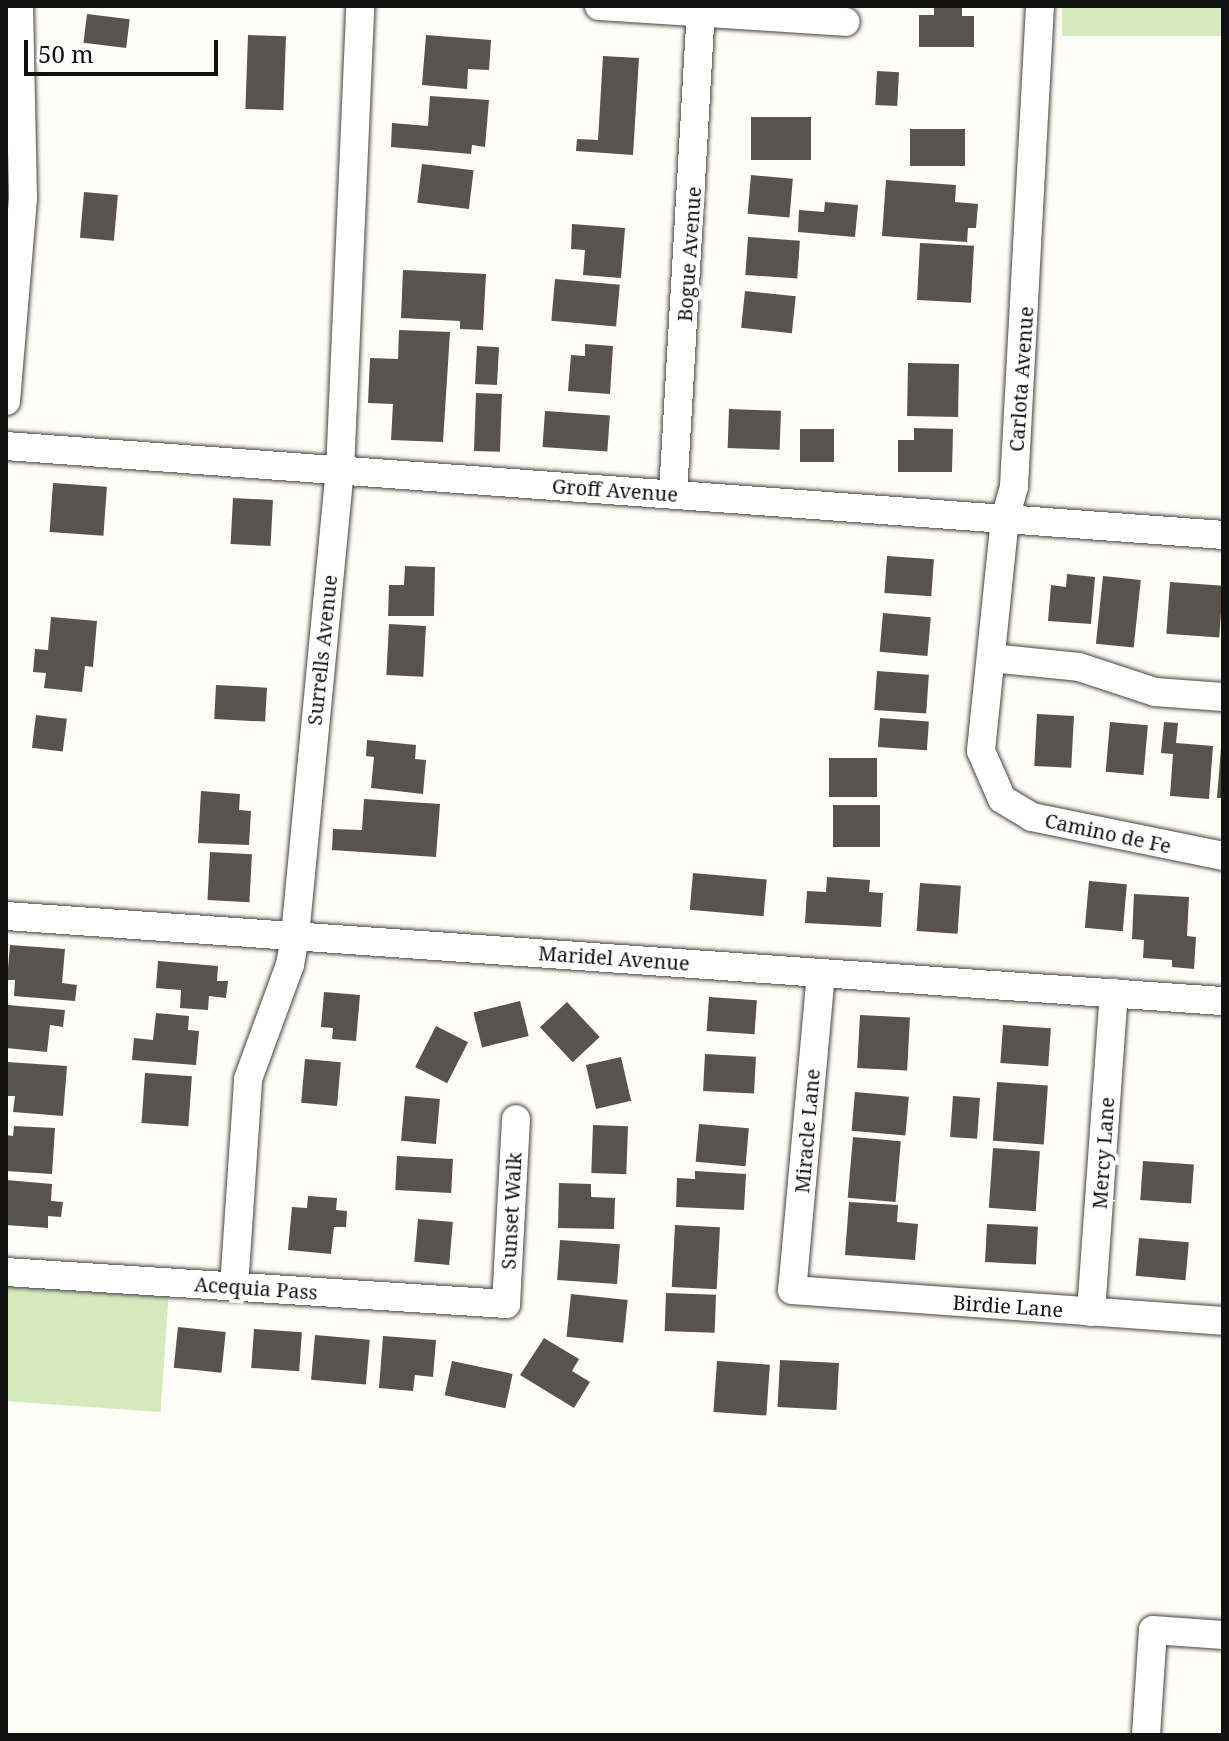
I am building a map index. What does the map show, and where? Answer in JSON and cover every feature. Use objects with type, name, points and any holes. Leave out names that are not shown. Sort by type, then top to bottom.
[{"type":"street","points":[[6,401],[23,197],[19,6]]},
{"type":"street","name":"Surrells Avenue","points":[[234,1287],[248,1079],[290,965],[295,936],[340,471],[360,6]]},
{"type":"street","points":[[599,6],[701,10],[845,22]]},
{"type":"street","name":"Carlota Avenue","points":[[981,751],[1005,518],[1014,487],[1040,6]]},
{"type":"street","name":"Bogue Avenue","points":[[673,494],[701,10]]},
{"type":"street","name":"Groff Avenue","points":[[6,446],[1223,535]]},
{"type":"street","points":[[991,658],[1079,667],[1155,692],[1223,697]]},
{"type":"street","name":"Camino de Fe","points":[[981,751],[1002,799],[1032,817],[1223,856]]},
{"type":"street","name":"Maridel Avenue","points":[[6,916],[1223,1001]]},
{"type":"street","name":"Miracle Lane","points":[[792,1290],[821,973]]},
{"type":"street","name":"Mercy Lane","points":[[1091,1312],[1114,993]]},
{"type":"street","name":"Sunset Walk","points":[[506,1304],[516,1119]]},
{"type":"street","name":"Acequia Pass","points":[[6,1272],[506,1304]]},
{"type":"street","name":"Birdie Lane","points":[[792,1290],[1223,1321]]},
{"type":"street","points":[[1146,1735],[1153,1630],[1223,1635]]},
{"type":"green space","points":[[1062,6],[1223,6],[1223,36],[1062,36]]},
{"type":"green space","points":[[6,1285],[169,1296],[161,1412],[6,1401]]},
{"type":"building","points":[[934,6],[962,6],[962,16],[974,16],[974,47],[919,47],[919,15],[934,15]]},
{"type":"building","points":[[87,14],[130,19],[126,48],[83,43]]},
{"type":"building","points":[[248,35],[286,36],[283,110],[245,109]]},
{"type":"building","points":[[426,35],[491,40],[489,70],[468,69],[467,89],[422,85]]},
{"type":"building","points":[[603,56],[639,58],[633,155],[576,151],[577,139],[598,140]]},
{"type":"building","points":[[877,71],[899,72],[897,106],[875,105]]},
{"type":"building","points":[[430,96],[489,100],[485,147],[472,145],[471,154],[391,147],[392,123],[428,126]]},
{"type":"building","points":[[751,117],[811,117],[811,160],[751,160]]},
{"type":"building","points":[[910,129],[965,129],[965,166],[910,166]]},
{"type":"building","points":[[422,164],[474,170],[469,209],[417,203]]},
{"type":"building","points":[[751,175],[793,179],[789,218],[748,214]]},
{"type":"building","points":[[886,180],[956,185],[955,202],[978,204],[976,228],[968,228],[967,242],[882,236]]},
{"type":"building","points":[[84,192],[118,195],[114,241],[80,238]]},
{"type":"building","points":[[825,202],[858,205],[855,237],[798,232],[799,210],[824,212]]},
{"type":"building","points":[[572,224],[625,228],[621,278],[583,275],[585,250],[571,249]]},
{"type":"building","points":[[748,237],[800,241],[797,279],[745,275]]},
{"type":"building","points":[[920,243],[974,246],[971,303],[917,300]]},
{"type":"building","points":[[403,270],[486,274],[483,330],[460,329],[460,321],[401,318]]},
{"type":"building","points":[[555,279],[620,285],[616,327],[551,321]]},
{"type":"building","points":[[745,291],[796,296],[792,333],[741,328]]},
{"type":"building","points":[[399,330],[450,332],[443,442],[391,440],[393,404],[368,403],[370,358],[398,359]]},
{"type":"building","points":[[585,344],[613,346],[610,394],[568,391],[571,355],[585,356]]},
{"type":"building","points":[[477,346],[499,347],[497,385],[475,384]]},
{"type":"building","points":[[908,363],[959,364],[958,417],[907,416]]},
{"type":"building","points":[[476,393],[502,394],[500,452],[474,451]]},
{"type":"building","points":[[729,409],[781,411],[780,450],[728,448]]},
{"type":"building","points":[[545,411],[610,416],[607,451],[542,447]]},
{"type":"building","points":[[914,428],[953,429],[952,472],[898,472],[898,440],[914,440]]},
{"type":"building","points":[[800,429],[834,429],[834,462],[800,462]]},
{"type":"building","points":[[53,483],[107,487],[103,536],[50,532]]},
{"type":"building","points":[[233,498],[273,500],[271,546],[231,544]]},
{"type":"building","points":[[887,556],[934,559],[931,596],[884,593]]},
{"type":"building","points":[[405,566],[435,567],[434,616],[388,616],[389,585],[404,585]]},
{"type":"building","points":[[1067,574],[1095,577],[1091,624],[1048,621],[1051,585],[1066,587]]},
{"type":"building","points":[[1103,576],[1141,580],[1134,648],[1096,644]]},
{"type":"building","points":[[1170,582],[1223,586],[1219,638],[1166,634]]},
{"type":"building","points":[[883,613],[931,617],[927,656],[880,652]]},
{"type":"building","points":[[51,617],[97,621],[93,667],[85,666],[82,692],[44,688],[46,673],[33,672],[35,649],[48,650]]},
{"type":"building","points":[[389,624],[426,626],[423,677],[386,675]]},
{"type":"building","points":[[877,671],[929,675],[926,714],[874,710]]},
{"type":"building","points":[[216,685],[267,688],[265,722],[214,719]]},
{"type":"building","points":[[1037,714],[1074,716],[1071,768],[1034,766]]},
{"type":"building","points":[[36,715],[67,719],[63,752],[32,748]]},
{"type":"building","points":[[880,718],[929,721],[927,750],[878,747]]},
{"type":"building","points":[[1110,722],[1148,725],[1143,775],[1106,772]]},
{"type":"building","points":[[1164,722],[1178,723],[1176,743],[1213,746],[1209,799],[1170,796],[1173,754],[1161,753]]},
{"type":"building","points":[[367,740],[416,745],[415,759],[426,760],[423,794],[371,788],[374,757],[366,756]]},
{"type":"building","points":[[1221,748],[1223,798],[1217,798]]},
{"type":"building","points":[[829,758],[877,758],[877,797],[829,797]]},
{"type":"building","points":[[201,791],[240,794],[239,810],[251,811],[249,845],[198,843]]},
{"type":"building","points":[[364,799],[440,804],[436,857],[332,850],[333,829],[362,830]]},
{"type":"building","points":[[833,805],[880,805],[880,847],[833,847]]},
{"type":"building","points":[[210,852],[252,854],[249,902],[207,900]]},
{"type":"building","points":[[693,873],[767,879],[763,916],[690,910]]},
{"type":"building","points":[[827,877],[870,880],[869,892],[883,893],[881,927],[805,923],[807,891],[826,892]]},
{"type":"building","points":[[1089,881],[1127,884],[1123,931],[1085,928]]},
{"type":"building","points":[[920,883],[961,886],[958,934],[917,931]]},
{"type":"building","points":[[1134,894],[1189,897],[1187,936],[1196,937],[1194,969],[1172,967],[1172,960],[1143,958],[1144,940],[1132,939]]},
{"type":"building","points":[[10,945],[65,949],[62,983],[77,985],[75,1001],[14,996],[15,980],[7,980]]},
{"type":"building","points":[[158,961],[218,966],[217,981],[228,981],[226,998],[209,996],[208,1010],[180,1008],[181,990],[156,988]]},
{"type":"building","points":[[324,992],[360,995],[356,1041],[332,1039],[333,1028],[321,1027]]},
{"type":"building","points":[[709,997],[757,1000],[755,1034],[707,1031]]},
{"type":"building","points":[[520,1001],[529,1036],[482,1048],[473,1013]]},
{"type":"building","points":[[567,1002],[600,1037],[573,1062],[540,1027]]},
{"type":"building","points":[[8,1005],[65,1010],[63,1027],[50,1025],[47,1052],[6,1048]]},
{"type":"building","points":[[156,1013],[189,1016],[188,1030],[199,1031],[196,1065],[132,1060],[134,1038],[153,1040]]},
{"type":"building","points":[[860,1015],[910,1018],[907,1071],[857,1068]]},
{"type":"building","points":[[1003,1025],[1051,1028],[1048,1066],[1000,1063]]},
{"type":"building","points":[[436,1026],[468,1042],[447,1083],[415,1067]]},
{"type":"building","points":[[705,1054],[756,1057],[754,1094],[703,1091]]},
{"type":"building","points":[[621,1057],[631,1101],[596,1109],[586,1065]]},
{"type":"building","points":[[305,1059],[341,1062],[337,1106],[301,1103]]},
{"type":"building","points":[[7,1062],[67,1066],[63,1116],[13,1112],[15,1096],[6,1096]]},
{"type":"building","points":[[145,1073],[192,1076],[188,1126],[142,1123]]},
{"type":"building","points":[[997,1082],[1048,1086],[1044,1144],[993,1141]]},
{"type":"building","points":[[855,1092],[909,1097],[905,1136],[852,1131]]},
{"type":"building","points":[[405,1096],[440,1099],[436,1144],[401,1141]]},
{"type":"building","points":[[953,1096],[980,1098],[977,1139],[950,1137]]},
{"type":"building","points":[[699,1124],[749,1128],[745,1166],[696,1162]]},
{"type":"building","points":[[593,1125],[628,1126],[626,1174],[591,1173]]},
{"type":"building","points":[[14,1126],[55,1128],[52,1174],[6,1171],[6,1135],[13,1136]]},
{"type":"building","points":[[853,1137],[901,1141],[896,1202],[848,1198]]},
{"type":"building","points":[[993,1148],[1040,1151],[1036,1211],[989,1208]]},
{"type":"building","points":[[397,1156],[453,1159],[451,1193],[395,1190]]},
{"type":"building","points":[[1143,1161],[1194,1165],[1191,1203],[1140,1200]]},
{"type":"building","points":[[695,1171],[746,1174],[744,1210],[676,1207],[677,1178],[695,1179]]},
{"type":"building","points":[[6,1180],[52,1184],[51,1201],[63,1202],[61,1217],[48,1216],[48,1228],[6,1225]]},
{"type":"building","points":[[559,1183],[591,1184],[591,1197],[615,1198],[614,1229],[558,1228]]},
{"type":"building","points":[[308,1196],[337,1198],[336,1210],[347,1211],[346,1227],[334,1227],[331,1254],[288,1250],[292,1207],[307,1208]]},
{"type":"building","points":[[849,1202],[898,1205],[897,1222],[918,1224],[915,1260],[845,1255]]},
{"type":"building","points":[[418,1219],[453,1222],[449,1265],[414,1262]]},
{"type":"building","points":[[987,1224],[1038,1227],[1036,1265],[985,1262]]},
{"type":"building","points":[[675,1225],[720,1227],[717,1289],[672,1287]]},
{"type":"building","points":[[1139,1238],[1189,1242],[1185,1280],[1136,1276]]},
{"type":"building","points":[[560,1240],[620,1244],[617,1284],[557,1280]]},
{"type":"building","points":[[666,1293],[716,1295],[715,1333],[665,1331]]},
{"type":"building","points":[[571,1294],[628,1300],[623,1343],[567,1337]]},
{"type":"building","points":[[178,1327],[226,1332],[221,1373],[174,1368]]},
{"type":"building","points":[[254,1329],[302,1332],[299,1371],[251,1368]]},
{"type":"building","points":[[315,1335],[370,1340],[366,1385],[311,1380]]},
{"type":"building","points":[[383,1336],[436,1340],[433,1377],[415,1375],[413,1391],[379,1388]]},
{"type":"building","points":[[544,1338],[579,1359],[572,1371],[590,1382],[574,1408],[520,1375]]},
{"type":"building","points":[[780,1360],[839,1363],[836,1410],[778,1407]]},
{"type":"building","points":[[452,1361],[513,1374],[505,1408],[445,1395]]},
{"type":"building","points":[[717,1361],[770,1365],[766,1416],[713,1412]]}]
